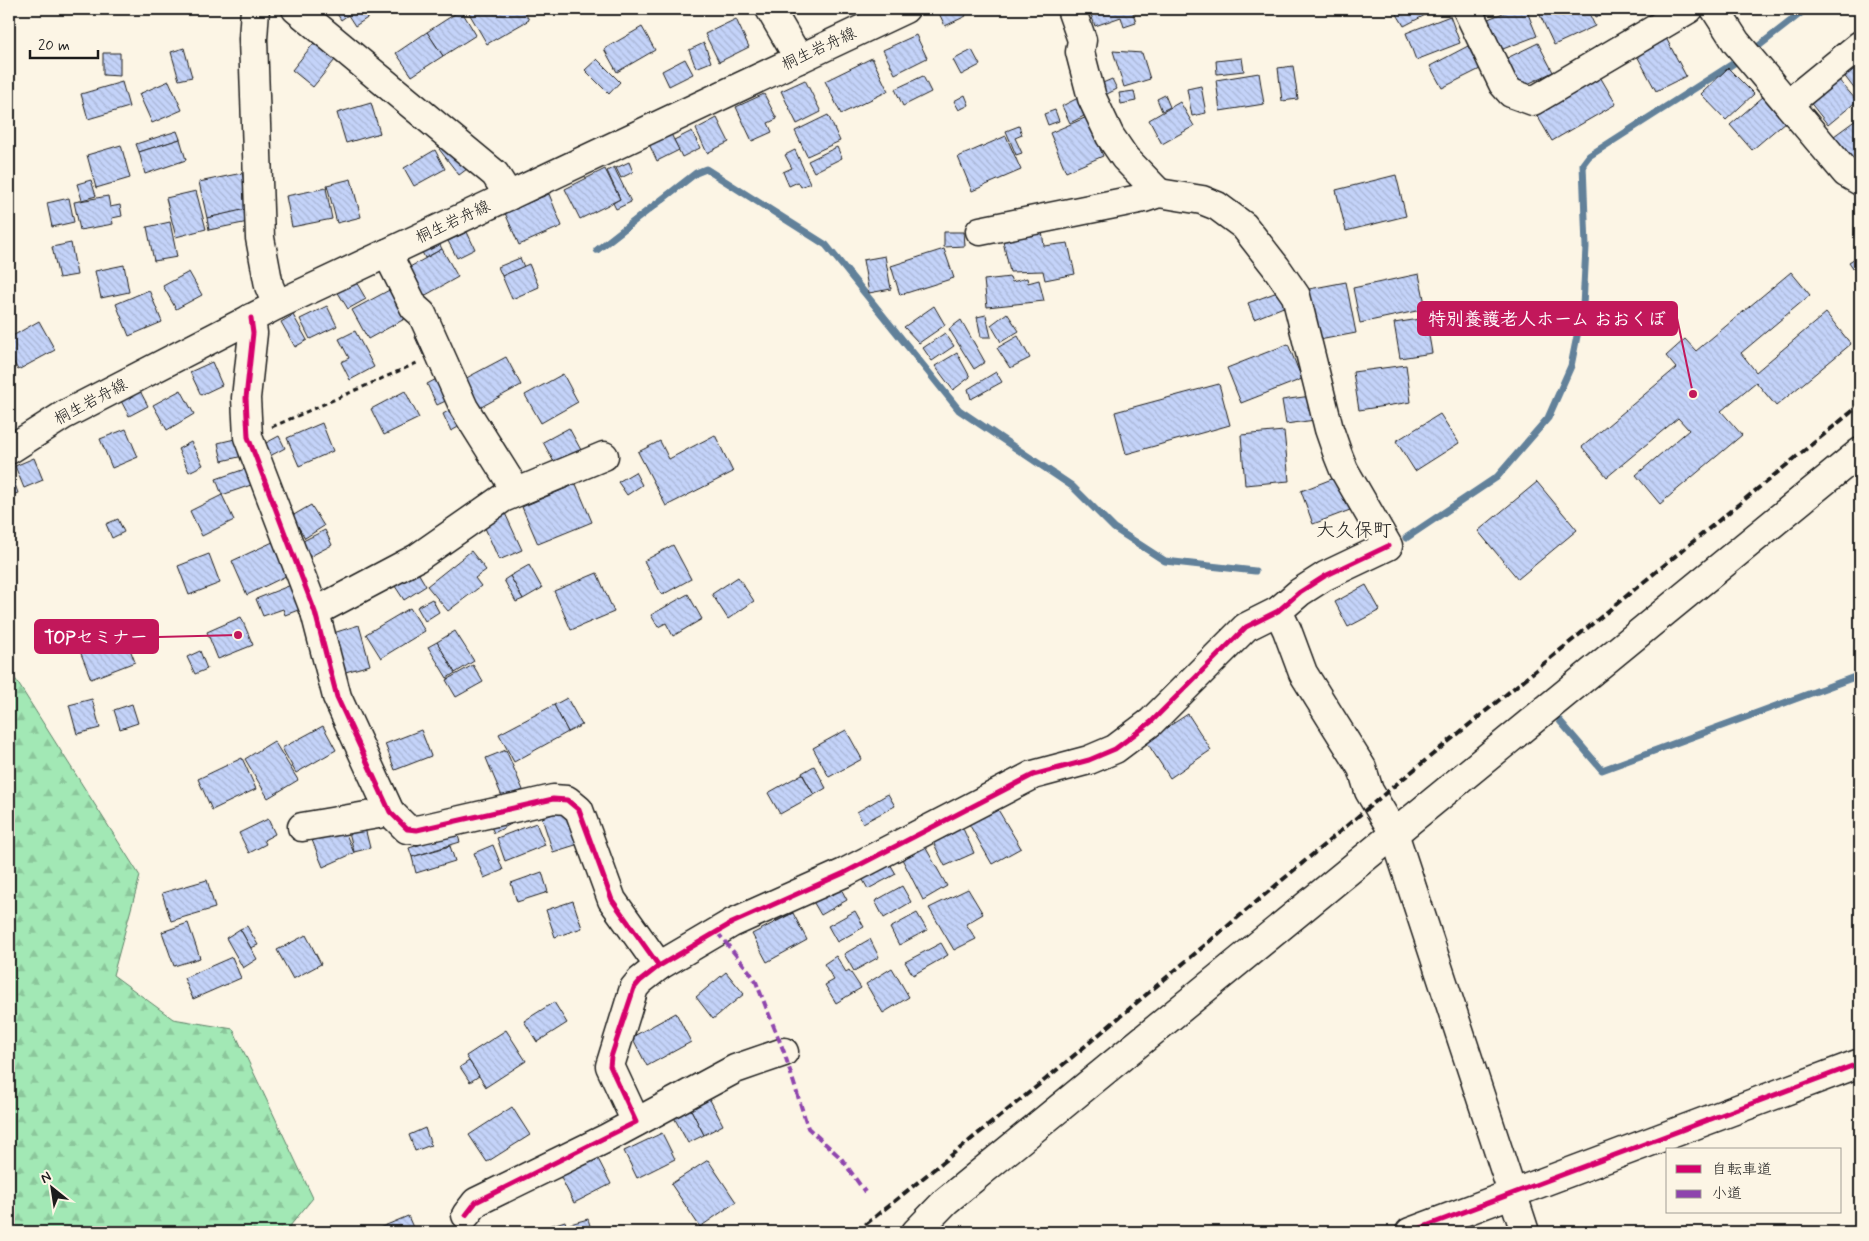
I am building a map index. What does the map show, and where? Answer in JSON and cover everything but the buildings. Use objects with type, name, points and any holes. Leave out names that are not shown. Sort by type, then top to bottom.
[{"type":"street","points":[[255,9],[253,39],[260,238],[269,286],[277,305]]},
{"type":"street","points":[[296,9],[495,174],[509,196]]},
{"type":"street","points":[[770,9],[799,59]]},
{"type":"street","name":"桐生岩舟線","points":[[9,450],[64,415],[277,305],[905,9]]},
{"type":"street","points":[[1071,9],[1082,40],[1080,52],[1092,98],[1110,136],[1125,158],[1159,193]]},
{"type":"street","points":[[1467,9],[1503,84],[1511,92],[1533,101],[1689,9]]},
{"type":"street","points":[[1715,9],[1736,42],[1846,173],[1860,181]]},
{"type":"street","points":[[1789,103],[1860,44]]},
{"type":"street","points":[[636,1122],[610,1066],[611,1057],[634,988],[659,966],[732,923],[844,873],[1033,775],[1089,760],[1115,749],[1151,722],[1246,627],[1278,611],[1300,592],[1325,576],[1388,546],[1344,470],[1338,455],[1329,429],[1296,296],[1257,240],[1232,216],[1202,200],[1159,193],[1144,198],[980,231]]},
{"type":"street","points":[[387,253],[414,307],[422,314],[464,408],[516,491]]},
{"type":"street","points":[[252,318],[253,332],[246,398],[248,437],[315,612],[337,697],[390,812],[407,828],[417,830],[553,799],[567,800],[579,810],[612,900],[659,966]]},
{"type":"street","points":[[916,1232],[946,1201],[1860,452]]},
{"type":"street","points":[[315,612],[417,558],[503,498],[604,456]]},
{"type":"street","points":[[1278,611],[1288,630],[1303,673],[1362,768],[1369,791],[1394,833],[1511,1195],[1525,1232]]},
{"type":"street","points":[[302,827],[390,812]]},
{"type":"street","points":[[466,1214],[476,1202],[636,1122],[735,1069],[784,1052]]},
{"type":"street","points":[[1410,1232],[1860,1064]]},
{"type":"path","points":[[248,437],[360,390],[440,353]]},
{"type":"green space","points":[[9,669],[140,876],[113,975],[173,1019],[233,1029],[313,1198],[285,1232],[9,1232]]},
{"type":"waterway","points":[[1751,52],[1806,9]]},
{"type":"waterway","points":[[1406,538],[1497,477],[1548,418],[1571,366],[1583,306],[1586,247],[1583,164],[1589,156],[1742,58]]},
{"type":"waterway","points":[[597,250],[696,173],[706,169],[826,245],[959,410],[1072,486],[1114,528],[1165,561],[1255,571]]},
{"type":"waterway","points":[[1560,721],[1602,770],[1860,675]]},
{"type":"railway","points":[[856,1232],[1046,1079],[1388,791],[1860,405]]},
{"type":"marked path","points":[[717,932],[756,982],[784,1052],[808,1128],[841,1158],[865,1192]]},
{"type":"cycle path","points":[[251,318],[253,333],[246,398],[248,437],[315,612],[337,697],[390,812],[407,829],[417,830],[553,799],[567,800],[579,810],[612,900],[659,966]]},
{"type":"cycle path","points":[[466,1215],[476,1202],[636,1122],[610,1066],[611,1057],[634,988],[659,966],[732,923],[844,873],[1033,775],[1089,760],[1115,749],[1151,722],[1246,627],[1278,611],[1300,592],[1325,576],[1388,546]]},
{"type":"cycle path","points":[[1410,1232],[1860,1063]]},
{"type":"place","name":"特別養護老人ホーム おおくぼ","points":[[1693,394]]},
{"type":"place","name":"TOPセミナー","points":[[238,635]]},
{"type":"district","name":"大久保町","points":[[1354,530]]}]
